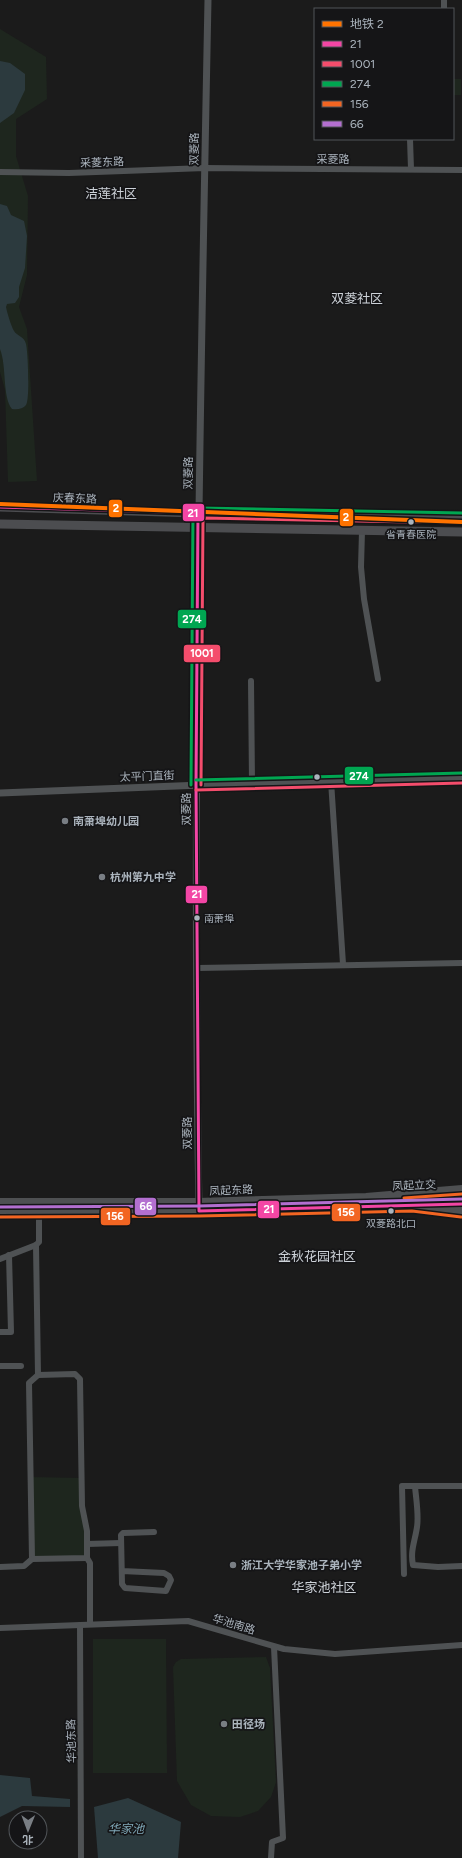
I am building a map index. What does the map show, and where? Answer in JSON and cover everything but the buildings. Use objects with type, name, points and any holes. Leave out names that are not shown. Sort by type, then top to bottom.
[{"type":"main road","name":"庆春东路","points":[[0,507],[198,514],[462,518]]},
{"type":"main road","points":[[0,524],[462,532]]},
{"type":"main road","name":"凤起东路","points":[[0,1202],[198,1202],[366,1197],[462,1189]]},
{"type":"main road","name":"凤起立交","points":[[366,1197],[458,1194]]},
{"type":"main road","name":"凤起立交","points":[[412,1206],[459,1204]]},
{"type":"main road","name":"凤起东路","points":[[0,1212],[199,1211],[412,1206],[462,1212]]},
{"type":"street","name":"双菱路","points":[[199,1211],[196,785],[198,514],[208,0]]},
{"type":"street","points":[[410,140],[411,169]]},
{"type":"street","name":"采菱路","points":[[205,168],[462,170]]},
{"type":"street","name":"采菱东路","points":[[0,172],[69,173],[205,168]]},
{"type":"street","points":[[362,531],[361,566],[364,599],[378,679]]},
{"type":"street","points":[[250,681],[252,783]]},
{"type":"street","name":"太平门直街","points":[[0,793],[252,783],[462,778]]},
{"type":"street","points":[[331,781],[343,964]]},
{"type":"street","points":[[197,968],[343,964],[462,963]]},
{"type":"street","points":[[0,1259],[40,1242],[39,1211]]},
{"type":"street","points":[[36,1245],[38,1375]]},
{"type":"street","points":[[0,1332],[11,1332],[9,1255]]},
{"type":"street","points":[[0,1366],[21,1366]]},
{"type":"street","points":[[32,1559],[29,1383],[38,1375],[75,1374],[80,1379],[82,1506],[87,1531],[87,1558],[90,1562],[90,1624]]},
{"type":"street","points":[[404,1574],[402,1486],[462,1486]]},
{"type":"street","points":[[415,1486],[417,1527],[412,1545],[412,1565],[438,1567],[462,1566]]},
{"type":"street","points":[[122,1571],[164,1573],[169,1576],[170,1580],[170,1586],[166,1591],[125,1588],[122,1584],[121,1535],[123,1532],[154,1532]]},
{"type":"street","points":[[87,1544],[121,1543]]},
{"type":"street","points":[[0,1567],[24,1566],[32,1559],[87,1558]]},
{"type":"street","name":"华池南路","points":[[0,1628],[188,1621],[274,1647],[335,1654],[462,1645]]},
{"type":"street","name":"华池东路","points":[[80,1624],[81,1858]]},
{"type":"street","points":[[271,1858],[272,1842],[283,1838],[274,1647]]},
{"type":"shaded area","points":[[0,29],[46,57],[47,99],[16,119],[16,156],[28,196],[27,275],[19,307],[27,329],[37,481],[8,482],[5,390],[0,372]]},
{"type":"shaded area","points":[[454,79],[461,79],[461,95],[454,95]]},
{"type":"shaded area","points":[[30,1477],[82,1478],[87,1558],[32,1559]]},
{"type":"shaded area","points":[[93,1639],[166,1639],[167,1773],[93,1773]]},
{"type":"shaded area","name":"田径场","points":[[266,1657],[270,1668],[276,1782],[271,1797],[258,1811],[240,1817],[211,1816],[191,1805],[177,1781],[173,1667],[176,1662],[181,1659]]},
{"type":"water","points":[[0,61],[10,63],[25,74],[25,90],[14,113],[0,123]]},
{"type":"water","points":[[0,204],[7,206],[11,215],[24,221],[27,236],[25,268],[19,287],[19,297],[15,303],[7,304],[6,307],[15,333],[24,339],[27,348],[27,401],[25,406],[18,409],[12,409],[7,397],[0,349]]},
{"type":"water","points":[[0,1775],[30,1778],[32,1796],[70,1799],[70,1807],[22,1806],[14,1810],[8,1810],[8,1813],[0,1817]]},
{"type":"water","name":"华家池","points":[[128,1798],[181,1822],[178,1858],[98,1858],[94,1807]]},
{"type":"metro line","name":"2","points":[[0,504],[462,522]]},
{"type":"transit line","name":"21","points":[[0,507],[198,513],[196,785],[199,1211],[462,1204]]},
{"type":"transit line","name":"274","points":[[191,785],[193,513],[195,509],[462,513]]},
{"type":"transit line","name":"1001","points":[[201,785],[203,518],[462,523]]},
{"type":"transit line","name":"274","points":[[196,780],[462,773]]},
{"type":"transit line","name":"1001","points":[[196,790],[462,783]]},
{"type":"transit line","name":"156","points":[[404,1198],[462,1194]]},
{"type":"transit line","name":"66","points":[[0,1207],[199,1206],[462,1199]]},
{"type":"transit line","name":"156","points":[[0,1217],[199,1216],[412,1211],[461,1217]]},
{"type":"place","name":"省青春医院","points":[[411,522]]},
{"type":"place","name":"南萧埠幼儿园","points":[[65,821]]},
{"type":"place","name":"杭州第九中学","points":[[102,877]]},
{"type":"place","name":"南萧埠","points":[[197,918]]},
{"type":"place","name":"双菱路北口","points":[[391,1211]]},
{"type":"place","name":"浙江大学华家池子弟小学","points":[[233,1565]]},
{"type":"place","name":"田径场","points":[[224,1724]]},
{"type":"district","name":"洁莲社区","points":[[111,193]]},
{"type":"district","name":"双菱社区","points":[[357,298]]},
{"type":"district","name":"金秋花园社区","points":[[317,1256]]},
{"type":"district","name":"华家池社区","points":[[324,1587]]}]
